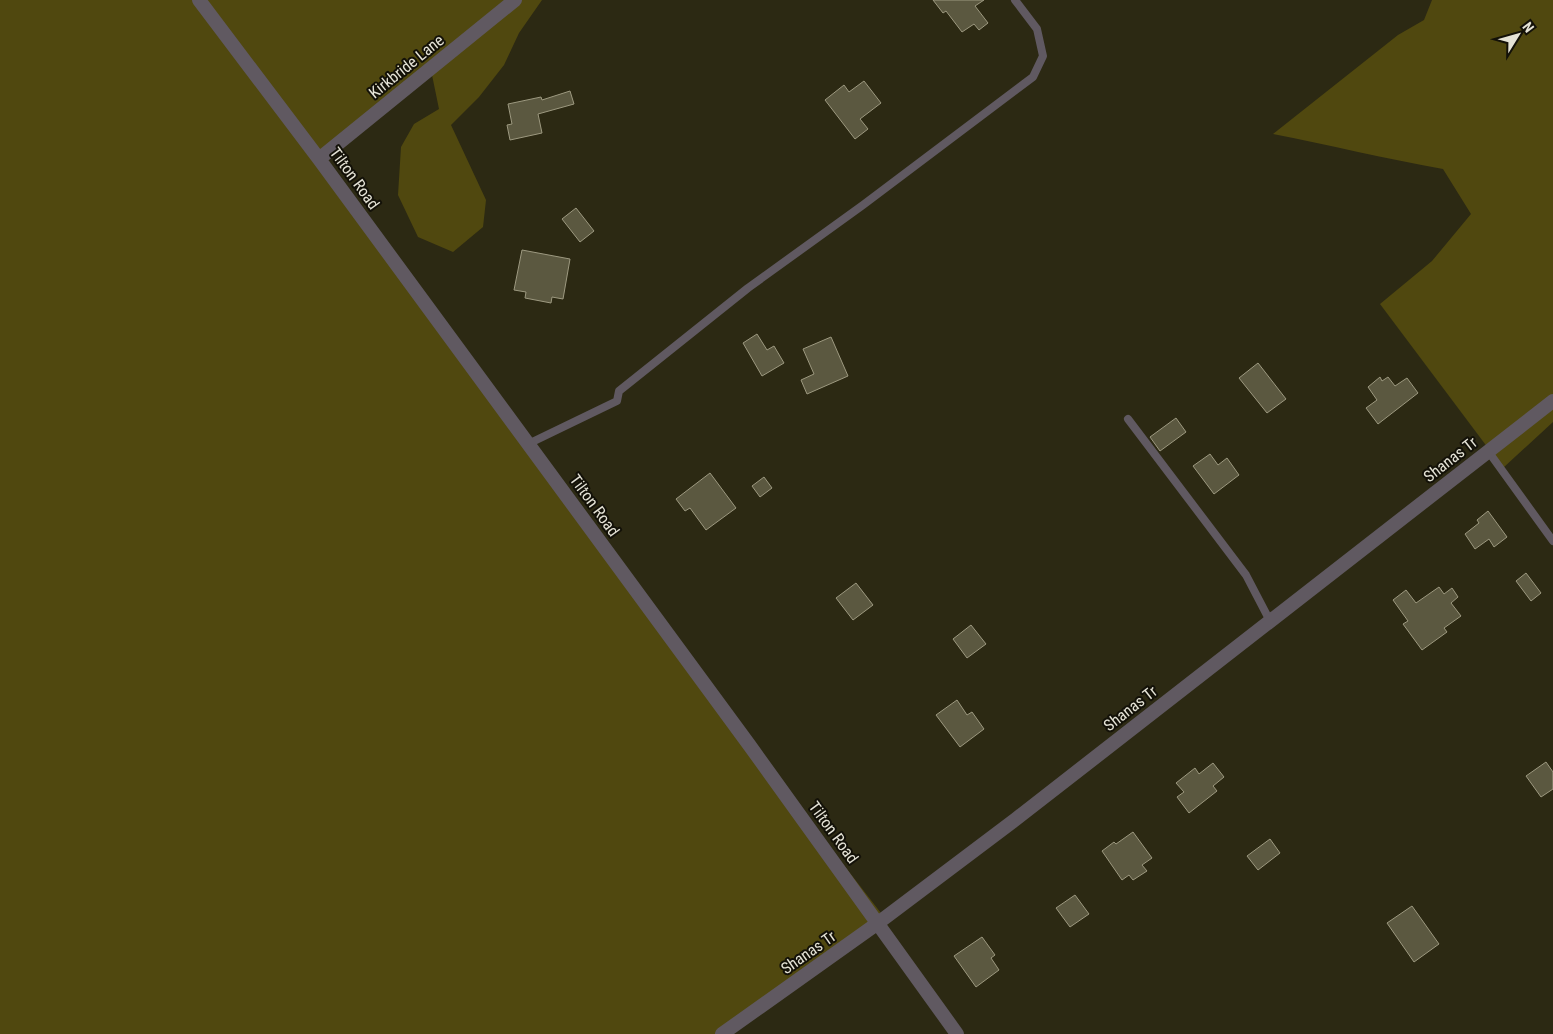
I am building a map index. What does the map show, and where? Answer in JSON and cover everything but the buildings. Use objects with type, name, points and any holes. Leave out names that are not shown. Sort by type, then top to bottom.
[{"type":"street","name":"Tilton Road","points":[[199,0],[319,159],[528,444],[957,1034]]},
{"type":"street","name":"Kirkbride Lane","points":[[319,159],[515,0]]},
{"type":"street","name":"Shanas Tr","points":[[722,1034],[878,923],[1016,819],[1553,401]]},
{"type":"lane","points":[[528,444],[617,401],[618,391],[748,288],[863,205],[1033,77],[1043,56],[1037,29],[1015,0]]},
{"type":"lane","points":[[1128,419],[1246,575],[1270,621]]},
{"type":"lane","points":[[1488,451],[1553,541]]},
{"type":"shaded area","points":[[0,0],[542,0],[519,33],[504,65],[479,97],[451,125],[486,200],[483,227],[453,252],[418,237],[398,195],[401,147],[414,124],[439,109],[432,75],[316,154],[744,736],[884,917],[731,1034],[0,1034]]},
{"type":"shaded area","points":[[1432,0],[1553,0],[1553,422],[1503,468],[1380,304],[1432,261],[1471,214],[1443,169],[1273,134],[1398,35],[1424,20]]}]
